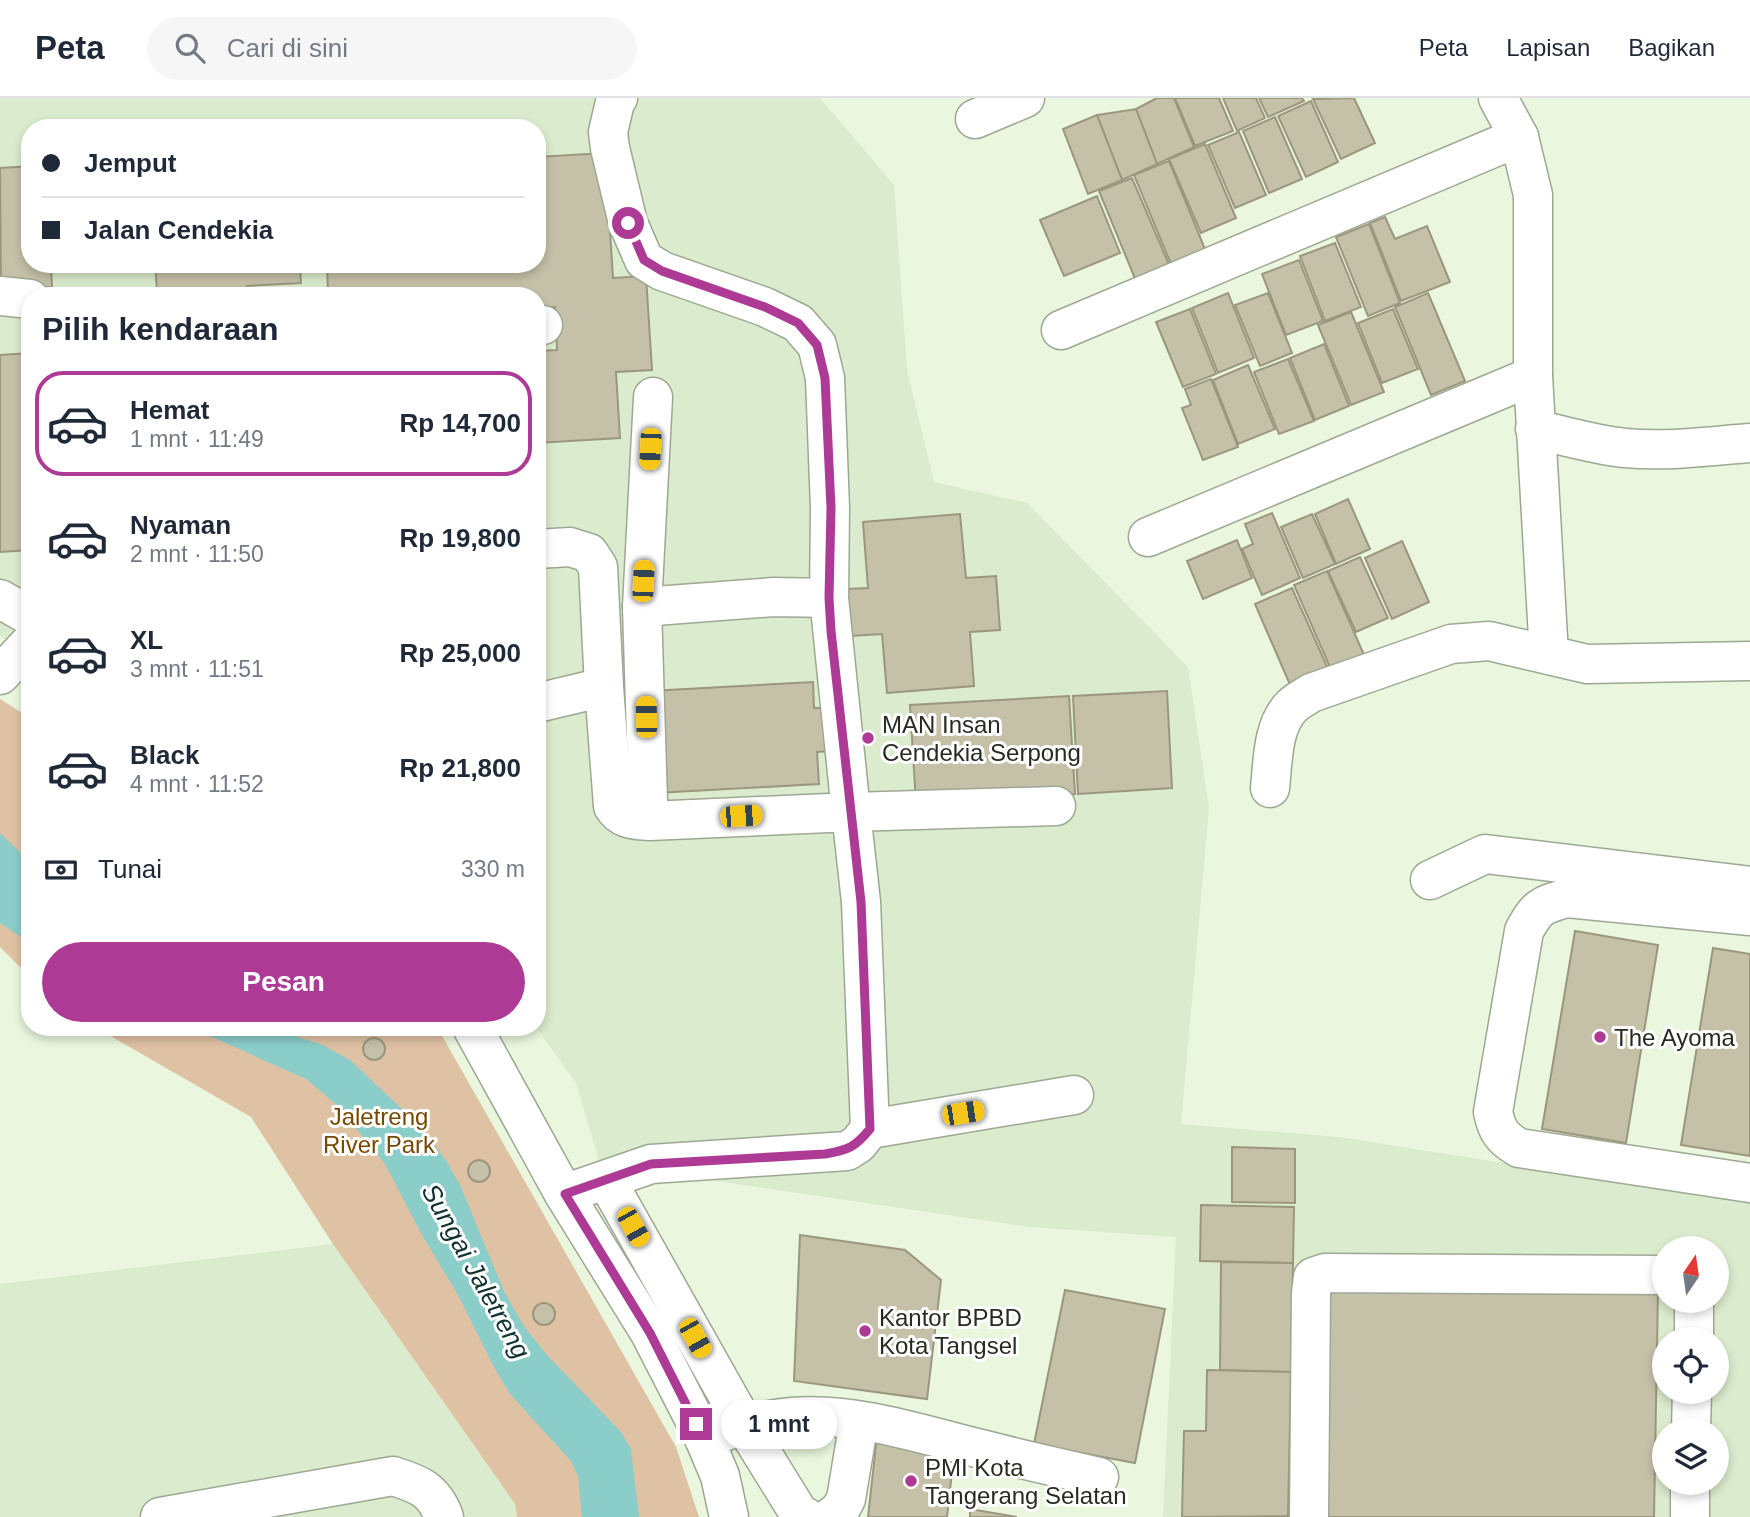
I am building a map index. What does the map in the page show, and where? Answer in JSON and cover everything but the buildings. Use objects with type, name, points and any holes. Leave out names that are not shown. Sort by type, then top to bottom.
[{"type":"street","points":[[565,1194],[651,1164],[825,1154],[847,1150],[858,1144],[870,1129],[861,902],[829,598],[831,508],[825,378],[817,345],[798,323],[765,307],[709,290],[662,271],[644,260],[628,223],[610,148],[608,132],[618,98]]},
{"type":"street","points":[[975,119],[1025,98]]},
{"type":"street","points":[[1498,98],[1519,137],[1533,195],[1533,376],[1549,655]]},
{"type":"street","points":[[1061,330],[1519,137]]},
{"type":"street","points":[[0,296],[21,298]]},
{"type":"street","points":[[1148,537],[1533,376]]},
{"type":"street","points":[[637,809],[642,607],[653,397]]},
{"type":"street","points":[[1535,429],[1625,448],[1660,450],[1750,443]]},
{"type":"street","points":[[546,548],[570,547],[589,553],[598,567],[613,806],[617,813],[637,809],[850,802],[1056,806]]},
{"type":"street","points":[[642,607],[774,597],[829,598]]},
{"type":"street","points":[[0,599],[21,611]]},
{"type":"street","points":[[1270,788],[1281,721],[1292,706],[1311,693],[1451,644],[1489,641],[1587,664],[1750,661]]},
{"type":"street","points":[[546,701],[604,687]]},
{"type":"street","points":[[1430,880],[1485,854],[1750,886]]},
{"type":"street","points":[[1750,916],[1567,898],[1550,902],[1535,911],[1524,931],[1493,1112],[1496,1127],[1503,1139],[1518,1148],[1750,1183]]},
{"type":"street","points":[[477,1036],[565,1194],[650,1333],[704,1438],[720,1476],[729,1517]]},
{"type":"street","points":[[870,1129],[1073,1095]]},
{"type":"street","points":[[607,1181],[745,1426],[800,1515],[806,1517]]},
{"type":"street","points":[[1309,1517],[1313,1278],[1325,1273],[1652,1275]]},
{"type":"street","points":[[704,1438],[767,1419],[795,1416],[859,1421],[918,1432],[1099,1477]]},
{"type":"street","points":[[831,1517],[840,1510],[846,1499],[859,1421]]},
{"type":"street","points":[[160,1517],[393,1476],[421,1485],[439,1504],[444,1517]]},
{"type":"street","points":[[1690,1495],[1690,1517]]},
{"type":"shaded area","name":"MAN Insan Cendekia Serpong","points":[[0,98],[820,98],[894,185],[907,370],[934,482],[1027,503],[1188,667],[1209,808],[1181,1124],[1339,1137],[1750,1202],[1750,1517],[1163,1517],[1176,1237],[1030,1227],[600,1164],[576,1083],[542,1036],[546,1036],[546,287],[21,287],[21,649],[0,636]]},
{"type":"shaded area","points":[[333,1244],[515,1504],[517,1517],[0,1517],[0,1284]]},
{"type":"green space","points":[[0,699],[21,712],[21,968],[0,947]]},
{"type":"green space","name":"Jaletreng River Park","points":[[111,1036],[442,1036],[676,1447],[699,1517],[517,1517],[515,1504],[333,1244],[251,1117]]},
{"type":"water","points":[[0,833],[21,853],[21,937],[0,923]]},
{"type":"water","name":"Sungai Jaletreng","points":[[210,1036],[295,1036],[323,1045],[350,1060],[417,1123],[447,1162],[460,1185],[504,1291],[523,1325],[547,1355],[621,1432],[631,1449],[639,1517],[582,1517],[578,1476],[571,1461],[510,1394],[385,1164],[337,1105],[306,1079]]},
{"type":"place","name":"MAN Insan Cendekia Serpong","points":[[868,738]]},
{"type":"place","name":"The Ayoma","points":[[1600,1037]]},
{"type":"place","name":"Kantor BPBD Kota Tangsel","points":[[865,1331]]},
{"type":"place","name":"PMI Kota Tangerang Selatan","points":[[911,1481]]},
{"type":"route","points":[[628,223],[644,260],[662,271],[698,286],[765,307],[798,323],[817,345],[825,378],[831,508],[831,631],[861,902],[870,1129],[858,1144],[847,1150],[825,1154],[651,1164],[565,1194],[650,1333],[696,1424]]}]
